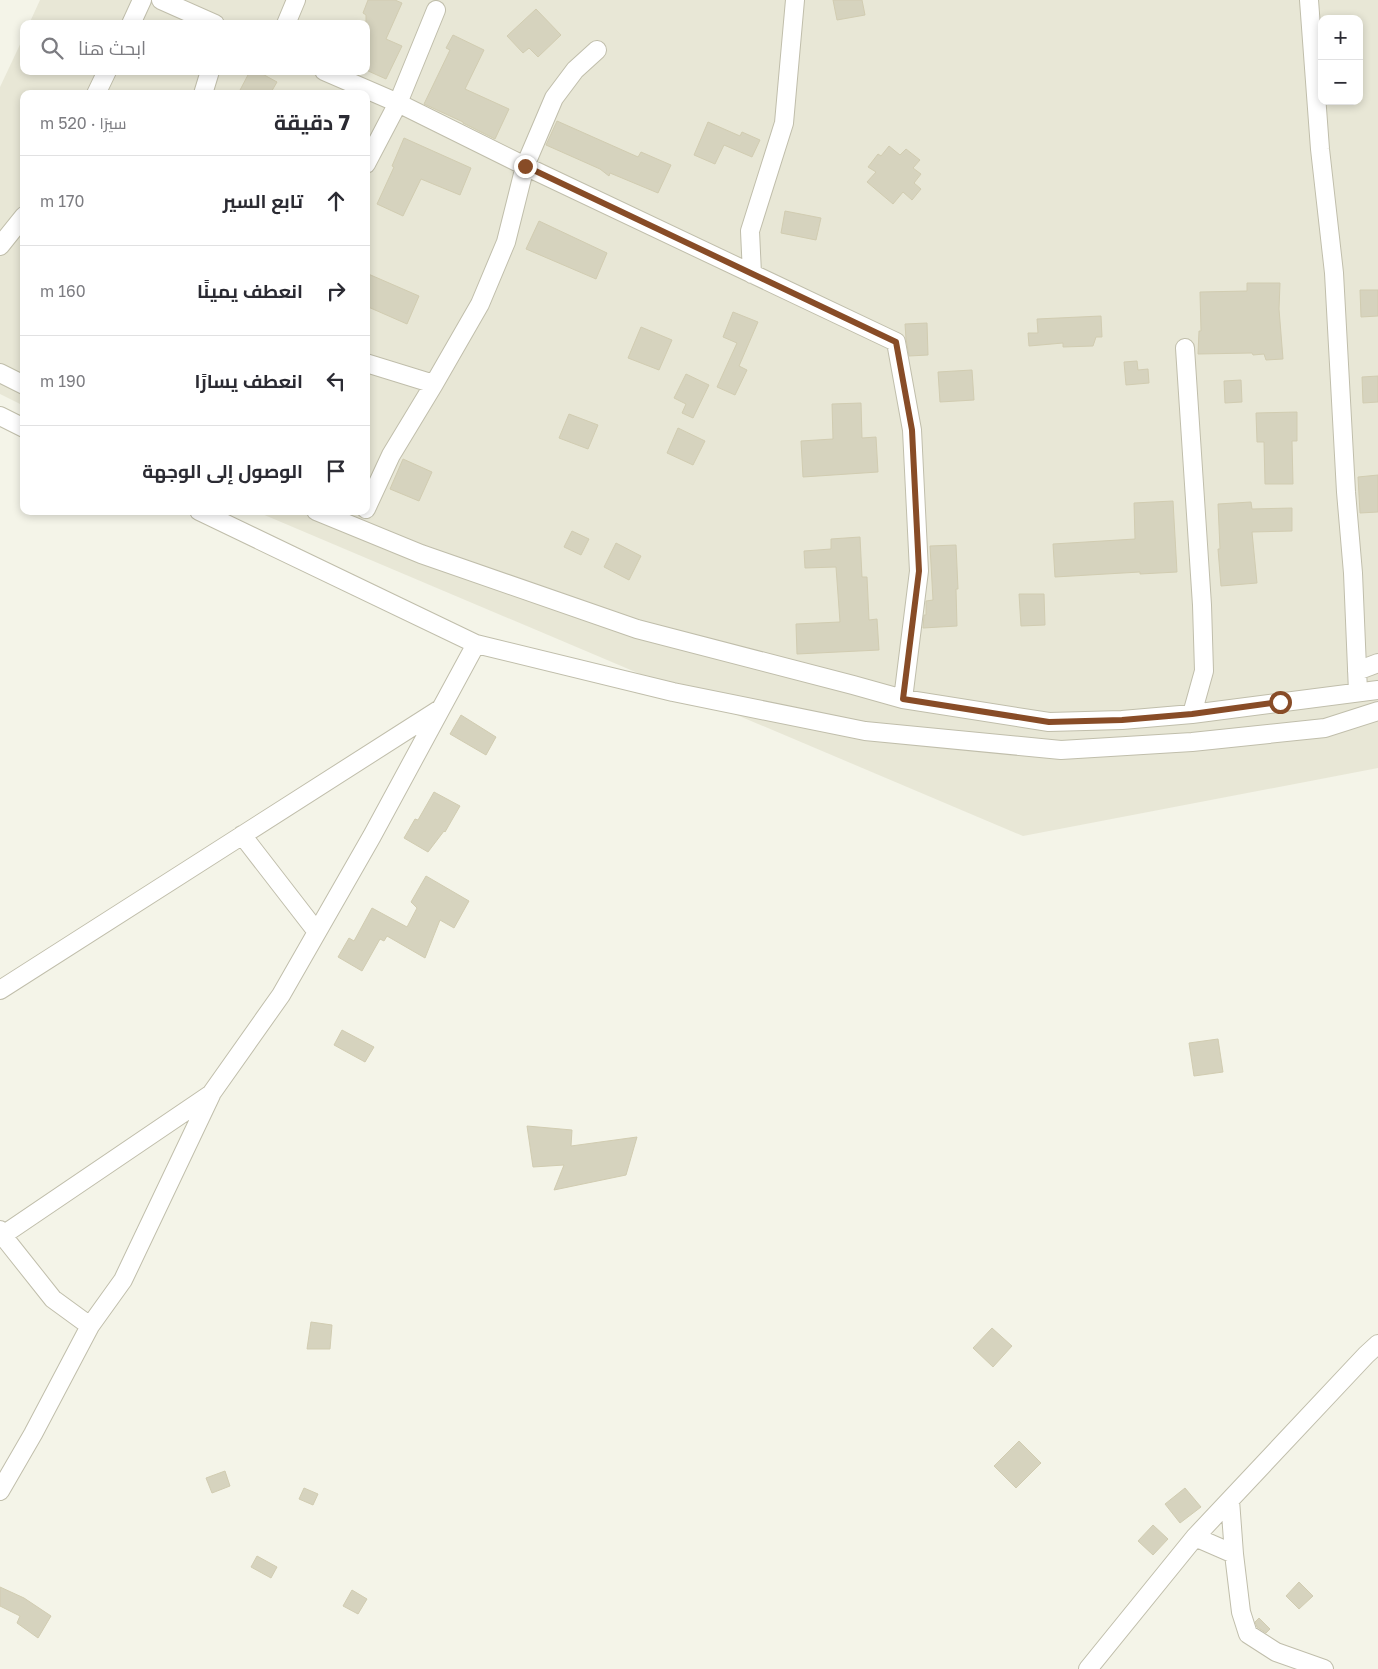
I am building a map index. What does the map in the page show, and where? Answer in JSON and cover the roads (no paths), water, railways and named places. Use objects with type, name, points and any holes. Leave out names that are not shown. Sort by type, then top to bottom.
[{"type":"street","points":[[132,20],[142,0]]},
{"type":"street","points":[[161,0],[206,20]]},
{"type":"street","points":[[288,20],[296,0]]},
{"type":"street","points":[[752,274],[750,231],[784,123],[795,0]]},
{"type":"street","points":[[1309,0],[1320,149],[1334,273],[1346,492],[1353,573],[1358,692]]},
{"type":"street","points":[[370,156],[398,103],[436,10]]},
{"type":"street","points":[[370,501],[391,454],[480,304],[506,242],[525,166],[554,98],[575,70],[597,50]]},
{"type":"street","points":[[98,90],[105,75]]},
{"type":"street","points":[[204,90],[209,75]]},
{"type":"street","points":[[333,75],[368,90]]},
{"type":"street","points":[[370,91],[896,342],[912,430],[919,571],[903,699]]},
{"type":"street","points":[[0,246],[18,234]]},
{"type":"street","points":[[1186,348],[1202,605],[1204,671],[1192,714]]},
{"type":"street","points":[[370,364],[434,384]]},
{"type":"street","points":[[0,372],[20,383]]},
{"type":"street","points":[[0,416],[20,426]]},
{"type":"street","points":[[206,515],[476,644],[673,692],[865,731],[1061,750],[1192,742],[1325,728],[1378,711]]},
{"type":"street","points":[[325,515],[421,554],[637,629],[903,699],[1049,722],[1122,720],[1192,714],[1378,690]]},
{"type":"street","points":[[358,529],[364,515]]},
{"type":"street","points":[[0,1491],[33,1434],[90,1326],[123,1280],[211,1094],[281,995],[372,836],[476,644]]},
{"type":"street","points":[[1357,671],[1378,663]]},
{"type":"street","points":[[0,990],[441,708]]},
{"type":"street","points":[[242,835],[317,932]]},
{"type":"street","points":[[90,1326],[53,1299],[1,1234],[211,1094]]},
{"type":"street","points":[[1088,1669],[1195,1537],[1378,1344]]},
{"type":"street","points":[[1230,1500],[1241,1612],[1248,1634],[1276,1652],[1324,1669]]},
{"type":"street","points":[[1195,1537],[1234,1554]]}]
